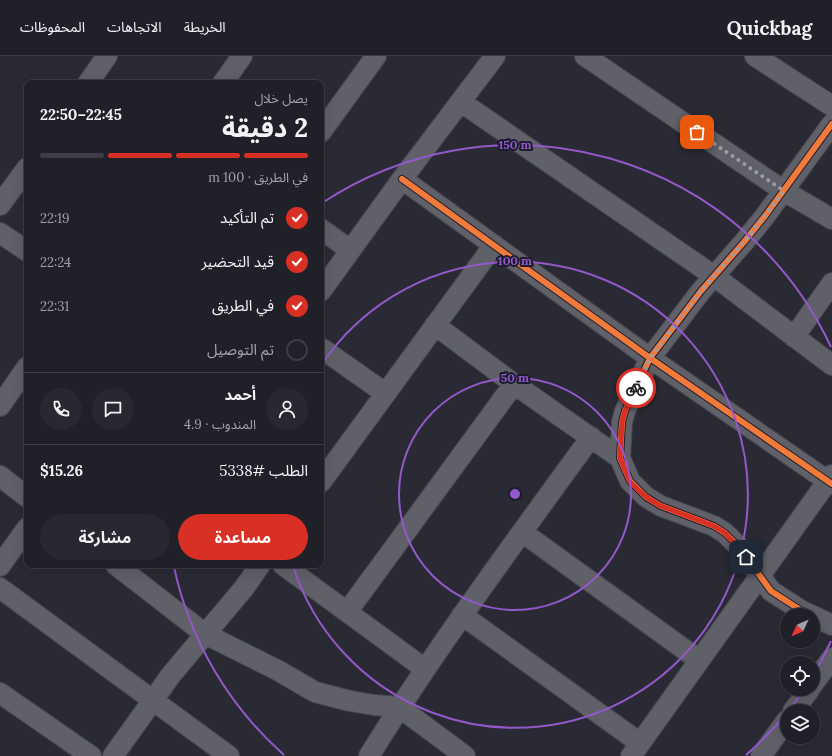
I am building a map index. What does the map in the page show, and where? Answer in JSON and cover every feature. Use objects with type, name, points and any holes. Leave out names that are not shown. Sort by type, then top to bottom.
[{"type":"street","points":[[90,80],[107,56]]},
{"type":"street","points":[[324,128],[376,56]]},
{"type":"street","points":[[324,287],[402,179],[495,56]]},
{"type":"street","points":[[585,56],[784,191],[832,219]]},
{"type":"street","points":[[755,56],[832,106]]},
{"type":"street","points":[[225,80],[238,58]]},
{"type":"street","points":[[461,102],[714,276],[832,365]]},
{"type":"street","points":[[797,608],[771,591],[739,548],[725,533],[714,526],[661,506],[646,497],[630,482],[620,458],[622,422],[625,411],[650,358],[714,276],[744,242],[784,191],[832,124]]},
{"type":"street","points":[[0,205],[24,172]]},
{"type":"street","points":[[402,179],[650,358],[831,480],[760,575],[635,749],[462,615]]},
{"type":"street","points":[[324,231],[350,250]]},
{"type":"street","points":[[0,233],[24,249]]},
{"type":"street","points":[[324,475],[494,245]]},
{"type":"street","points":[[794,336],[832,283]]},
{"type":"street","points":[[435,325],[514,384],[620,458]]},
{"type":"street","points":[[324,350],[385,393]]},
{"type":"street","points":[[0,406],[24,376]]},
{"type":"street","points":[[347,612],[514,384]]},
{"type":"street","points":[[369,756],[462,615],[591,437]]},
{"type":"street","points":[[0,476],[24,495]]},
{"type":"street","points":[[0,566],[24,532]]},
{"type":"street","points":[[522,532],[699,660]]},
{"type":"street","points":[[120,568],[205,634],[279,671],[315,692],[350,701],[400,707],[465,756]]},
{"type":"street","points":[[113,756],[171,674],[244,588],[258,568]]},
{"type":"street","points":[[286,568],[426,669]]},
{"type":"street","points":[[0,588],[229,756]]},
{"type":"street","points":[[820,620],[832,625]]},
{"type":"street","points":[[820,674],[832,658]]},
{"type":"street","points":[[0,693],[91,756]]},
{"type":"street","points":[[761,756],[780,730]]},
{"type":"cycle path","points":[[797,608],[771,591],[739,547],[725,533],[714,526],[661,506],[646,497],[630,481],[620,458],[622,422],[625,411],[650,358],[701,291],[765,216],[832,124]]},
{"type":"cycle path","points":[[402,179],[650,358],[832,484]]},
{"type":"way so far","points":[[636,388],[650,358],[701,291],[744,242],[784,191],[697,132]]},
{"type":"route","points":[[636,388],[625,411],[622,422],[620,458],[630,482],[646,497],[661,506],[714,526],[725,533],[746,557]]}]
